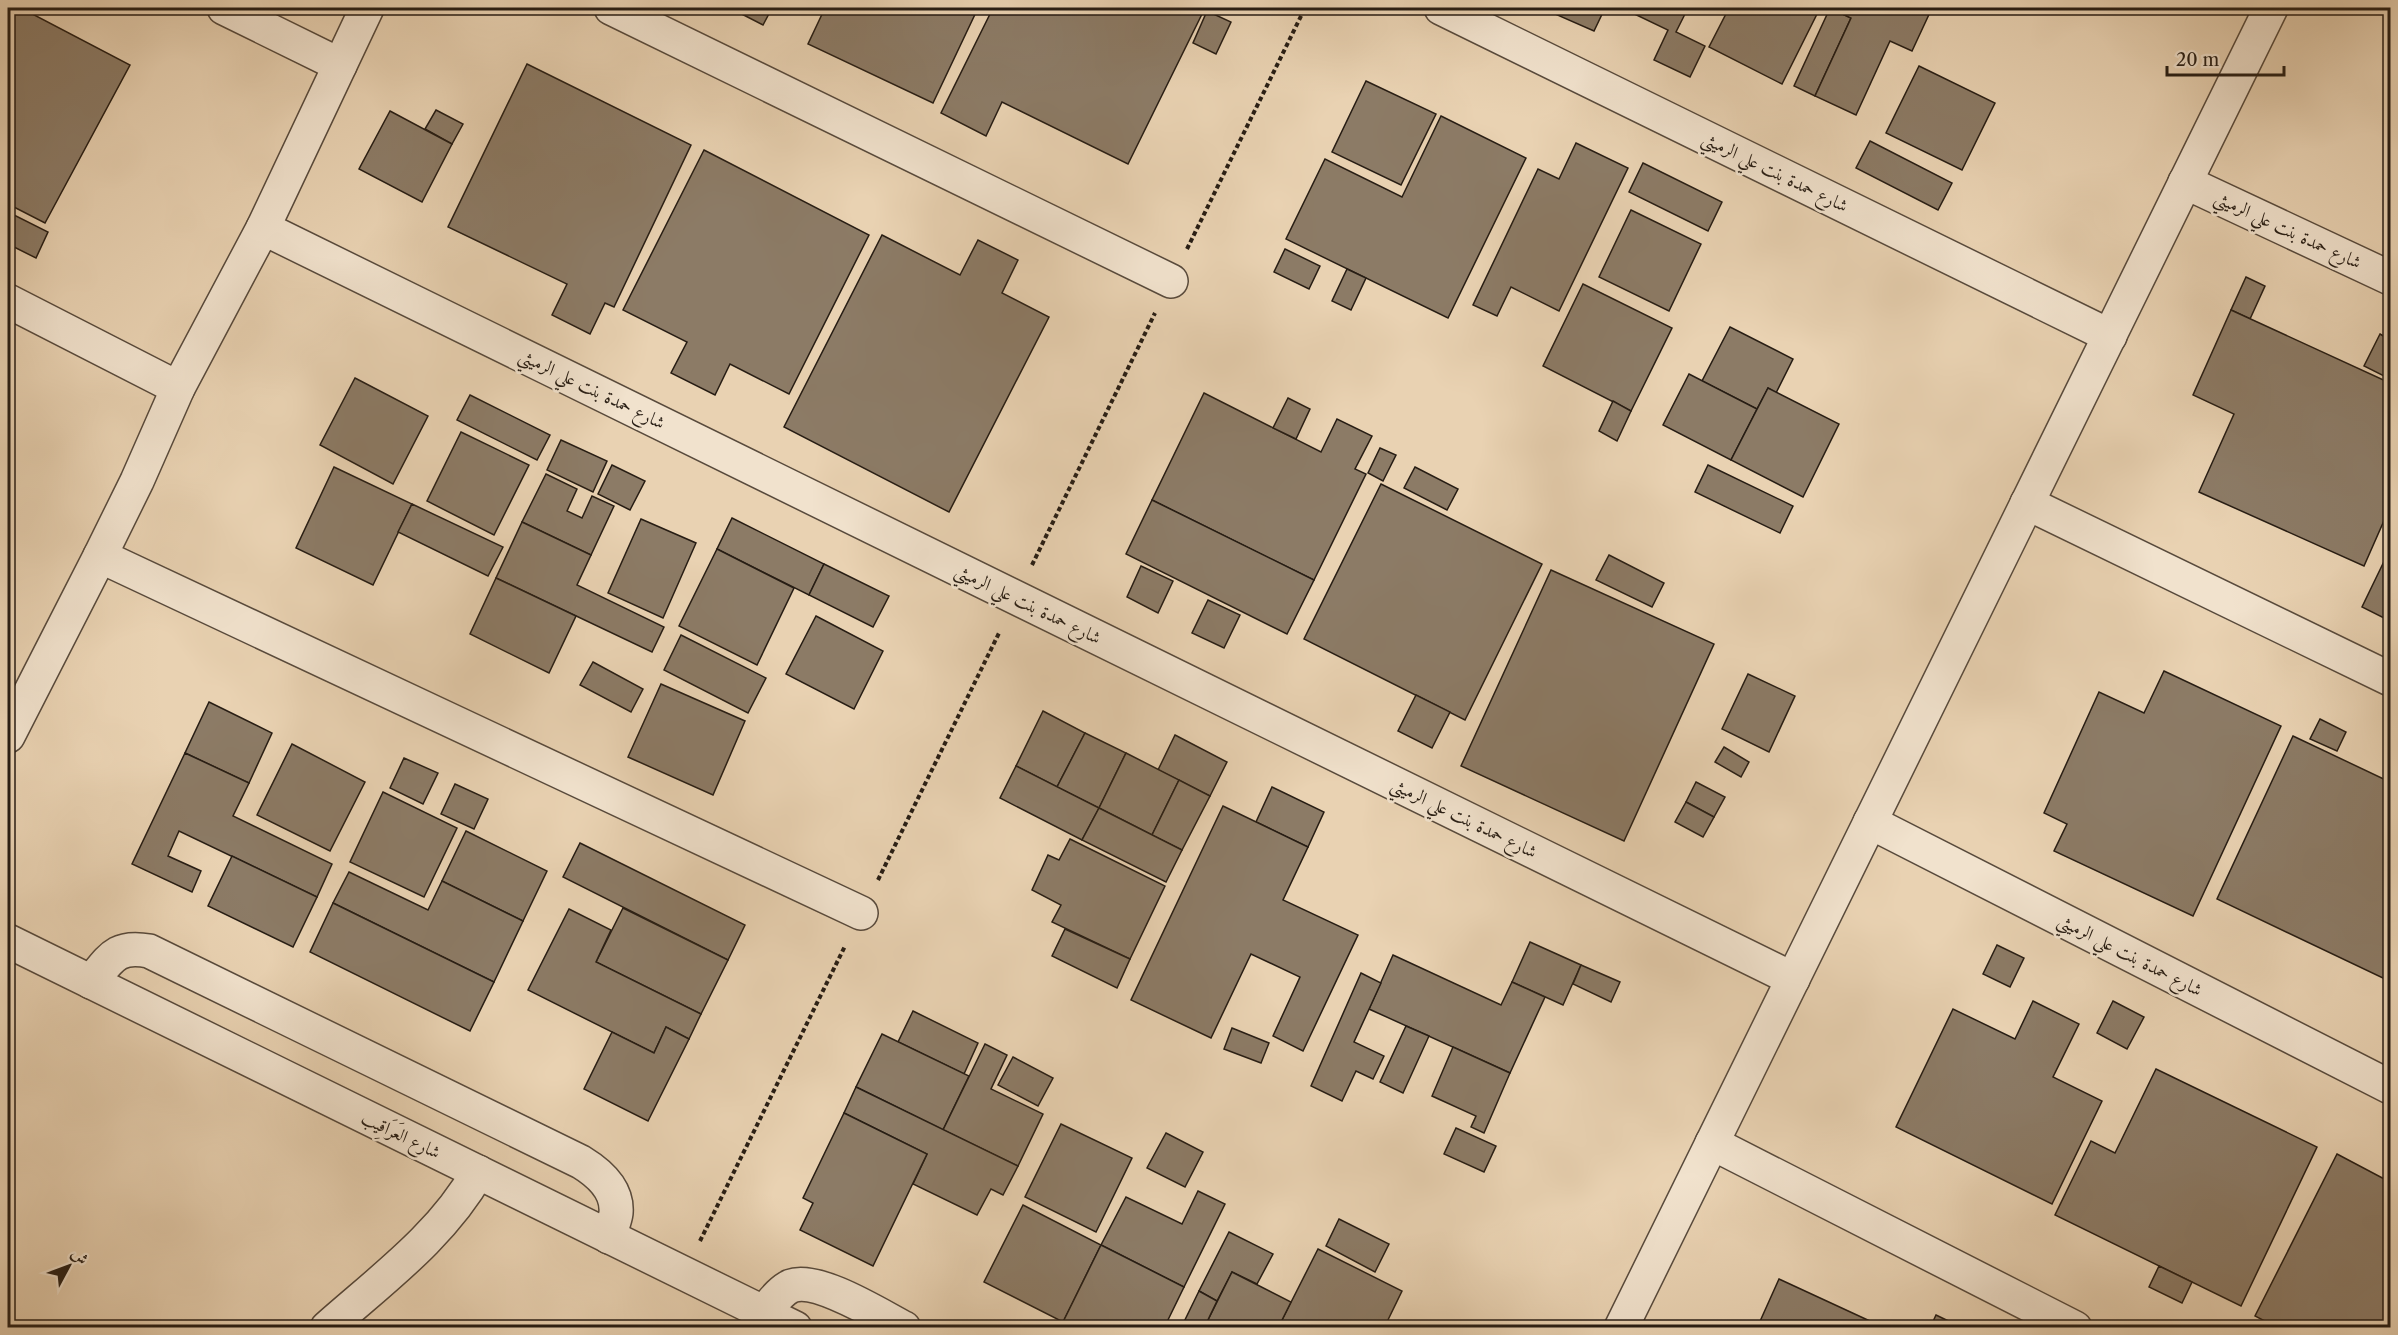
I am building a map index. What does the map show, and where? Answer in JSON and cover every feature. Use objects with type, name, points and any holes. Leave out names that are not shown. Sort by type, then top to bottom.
[{"type":"street","points":[[224,8],[340,65]]},
{"type":"street","points":[[12,714],[100,556],[137,481],[178,388],[263,228],[367,8]]},
{"type":"street","points":[[611,8],[1171,281]]},
{"type":"street","name":"شارع حمدة بنت علي الرميثي","points":[[1441,8],[2110,336]]},
{"type":"street","points":[[1621,1328],[2271,8]]},
{"type":"street","name":"شارع حمدة بنت علي الرميثي","points":[[2185,182],[2391,278]]},
{"type":"street","name":"شارع حمدة بنت علي الرميثي","points":[[263,228],[1793,979]]},
{"type":"street","points":[[8,301],[178,388]]},
{"type":"street","points":[[2028,503],[2391,679]]},
{"type":"street","points":[[100,556],[861,914]]},
{"type":"street","name":"شارع حمدة بنت علي الرميثي","points":[[1870,822],[2391,1087]]},
{"type":"street","name":"شارع العَرَاقِيب","points":[[8,941],[795,1328]]},
{"type":"street","points":[[92,982],[113,955],[134,948],[149,951],[560,1152],[597,1172],[608,1185],[614,1199],[616,1213],[609,1237]]},
{"type":"street","points":[[1712,1143],[2074,1328]]},
{"type":"street","points":[[327,1328],[439,1228],[467,1192],[478,1172]]},
{"type":"street","points":[[764,1312],[784,1290],[804,1284],[820,1286],[904,1328]]},
{"type":"path","points":[[684,1274],[1305,8]]},
{"type":"building","points":[[8,8],[21,8],[130,65],[45,223],[8,204]]},
{"type":"building","points":[[730,8],[772,8],[763,25]]},
{"type":"building","points":[[818,8],[978,8],[933,103],[808,44],[824,10]]},
{"type":"building","points":[[993,8],[1205,8],[1128,164],[1002,102],[986,136],[941,113]]},
{"type":"building","points":[[1558,8],[1605,8],[1594,31],[1555,14]]},
{"type":"building","points":[[1622,8],[1688,8],[1676,32],[1705,46],[1690,77],[1654,60],[1668,30]]},
{"type":"building","points":[[1729,8],[1805,8],[1817,14],[1782,84],[1709,47]]},
{"type":"building","points":[[1830,8],[1851,18],[1815,96],[1794,86]]},
{"type":"building","points":[[1830,8],[1932,8],[1912,51],[1890,41],[1856,115],[1815,96],[1851,18]]},
{"type":"building","points":[[1207,11],[1231,22],[1216,54],[1193,43]]},
{"type":"building","points":[[527,64],[691,145],[614,307],[605,303],[590,334],[552,315],[567,284],[448,227]]},
{"type":"building","points":[[1919,66],[1995,103],[1962,170],[1886,133]]},
{"type":"building","points":[[1366,81],[1436,114],[1401,185],[1332,152]]},
{"type":"building","points":[[436,110],[463,124],[452,144],[425,129]]},
{"type":"building","points":[[390,111],[452,144],[422,202],[359,169]]},
{"type":"building","points":[[1441,116],[1526,158],[1448,318],[1286,239],[1325,159],[1402,197]]},
{"type":"building","points":[[1870,141],[1952,183],[1938,210],[1856,168]]},
{"type":"building","points":[[1576,143],[1628,168],[1559,311],[1511,287],[1497,316],[1473,305],[1538,169],[1559,179]]},
{"type":"building","points":[[704,150],[869,235],[789,394],[730,364],[715,395],[671,373],[687,342],[623,310]]},
{"type":"building","points":[[1643,163],[1722,202],[1708,231],[1629,192]]},
{"type":"building","points":[[1631,210],[1701,244],[1669,311],[1599,277]]},
{"type":"building","points":[[8,212],[48,232],[36,258],[8,244]]},
{"type":"building","points":[[882,235],[960,275],[978,240],[1018,260],[1002,293],[1049,317],[949,512],[784,427]]},
{"type":"building","points":[[1285,249],[1320,266],[1309,289],[1274,272]]},
{"type":"building","points":[[1347,269],[1366,278],[1351,310],[1332,301]]},
{"type":"building","points":[[2246,277],[2265,286],[2250,319],[2231,310]]},
{"type":"building","points":[[1583,284],[1672,328],[1631,411],[1543,366]]},
{"type":"building","points":[[2231,310],[2390,383],[2390,507],[2364,566],[2199,492],[2234,414],[2193,395]]},
{"type":"building","points":[[1730,327],[1793,359],[1776,393],[1768,388],[1757,409],[1702,381]]},
{"type":"building","points":[[2380,334],[2390,340],[2388,378],[2364,366]]},
{"type":"building","points":[[1689,374],[1757,409],[1731,460],[1663,425]]},
{"type":"building","points":[[355,378],[428,416],[393,484],[320,445]]},
{"type":"building","points":[[1768,388],[1839,424],[1803,497],[1731,460]]},
{"type":"building","points":[[1204,393],[1321,452],[1337,419],[1372,436],[1355,469],[1366,474],[1314,580],[1152,500]]},
{"type":"building","points":[[470,395],[550,435],[537,460],[457,420]]},
{"type":"building","points":[[1288,398],[1310,409],[1296,439],[1273,428]]},
{"type":"building","points":[[1613,401],[1631,411],[1617,441],[1599,431]]},
{"type":"building","points":[[461,432],[529,465],[494,535],[427,501]]},
{"type":"building","points":[[561,440],[607,461],[593,492],[547,470]]},
{"type":"building","points":[[1380,448],[1396,455],[1383,481],[1368,473]]},
{"type":"building","points":[[612,465],[645,481],[630,510],[598,494]]},
{"type":"building","points":[[1708,465],[1793,506],[1780,533],[1695,492]]},
{"type":"building","points":[[334,467],[412,504],[373,585],[296,548]]},
{"type":"building","points":[[1415,467],[1458,489],[1447,510],[1404,488]]},
{"type":"building","points":[[546,474],[577,489],[567,511],[582,518],[592,496],[614,506],[591,555],[522,522]]},
{"type":"building","points":[[1381,484],[1542,564],[1465,720],[1304,639]]},
{"type":"building","points":[[1152,500],[1314,580],[1287,634],[1126,554]]},
{"type":"building","points":[[412,504],[503,547],[488,576],[398,532]]},
{"type":"building","points":[[732,518],[824,564],[809,595],[717,549]]},
{"type":"building","points":[[641,519],[696,543],[663,618],[608,593]]},
{"type":"building","points":[[522,522],[591,555],[577,585],[664,627],[652,652],[496,578]]},
{"type":"building","points":[[717,549],[794,588],[757,665],[679,626]]},
{"type":"building","points":[[2390,549],[2390,621],[2362,607]]},
{"type":"building","points":[[1609,555],[1664,583],[1652,607],[1596,580]]},
{"type":"building","points":[[824,564],[889,596],[873,627],[809,595]]},
{"type":"building","points":[[1141,566],[1173,581],[1158,613],[1127,597]]},
{"type":"building","points":[[1551,570],[1714,644],[1624,841],[1461,766]]},
{"type":"building","points":[[496,578],[576,616],[549,673],[470,634]]},
{"type":"building","points":[[1208,600],[1240,615],[1224,648],[1192,633]]},
{"type":"building","points":[[816,616],[883,651],[854,709],[786,674]]},
{"type":"building","points":[[681,635],[766,678],[748,713],[664,670]]},
{"type":"building","points":[[593,662],[643,689],[631,712],[580,685]]},
{"type":"building","points":[[2164,671],[2281,726],[2193,916],[2054,851],[2067,824],[2044,813],[2099,692],[2144,713]]},
{"type":"building","points":[[1748,674],[1795,696],[1769,752],[1722,729]]},
{"type":"building","points":[[661,684],[745,721],[713,795],[628,757]]},
{"type":"building","points":[[1416,695],[1450,712],[1432,748],[1398,731]]},
{"type":"building","points":[[209,702],[272,733],[249,783],[185,753]]},
{"type":"building","points":[[1043,711],[1085,733],[1057,787],[1016,766]]},
{"type":"building","points":[[2320,719],[2346,732],[2337,751],[2310,739]]},
{"type":"building","points":[[1085,733],[1126,753],[1099,808],[1057,787]]},
{"type":"building","points":[[1175,735],[1227,762],[1210,796],[1158,770]]},
{"type":"building","points":[[2293,736],[2390,782],[2390,967],[2385,979],[2217,899]]},
{"type":"building","points":[[292,744],[365,782],[330,851],[257,815]]},
{"type":"building","points":[[1724,747],[1749,762],[1741,777],[1715,762]]},
{"type":"building","points":[[185,753],[249,783],[233,816],[332,864],[317,897],[179,831],[168,856],[201,871],[192,892],[132,864]]},
{"type":"building","points":[[1126,753],[1179,780],[1152,835],[1099,808]]},
{"type":"building","points":[[404,758],[438,773],[423,804],[390,788]]},
{"type":"building","points":[[1016,766],[1099,808],[1082,840],[1000,798]]},
{"type":"building","points":[[1179,780],[1210,796],[1182,850],[1152,835]]},
{"type":"building","points":[[1696,782],[1725,797],[1714,817],[1686,802]]},
{"type":"building","points":[[455,784],[488,799],[474,829],[441,814]]},
{"type":"building","points":[[1272,787],[1324,812],[1308,847],[1256,822]]},
{"type":"building","points":[[383,792],[457,828],[424,897],[350,862]]},
{"type":"building","points":[[1686,802],[1714,817],[1703,837],[1675,822]]},
{"type":"building","points":[[1223,806],[1308,847],[1283,900],[1358,935],[1303,1051],[1273,1036],[1300,977],[1251,954],[1211,1038],[1131,1000]]},
{"type":"building","points":[[1099,808],[1182,850],[1166,882],[1082,840]]},
{"type":"building","points":[[466,831],[547,871],[523,921],[442,881]]},
{"type":"building","points":[[1070,839],[1165,886],[1130,959],[1052,922],[1061,905],[1032,890],[1048,855],[1059,860]]},
{"type":"building","points":[[580,843],[745,925],[728,960],[563,877]]},
{"type":"building","points":[[232,856],[317,897],[293,947],[208,906]]},
{"type":"building","points":[[349,872],[428,910],[442,881],[523,921],[494,982],[333,903]]},
{"type":"building","points":[[333,903],[494,982],[470,1031],[310,952]]},
{"type":"building","points":[[623,908],[728,960],[701,1014],[596,962]]},
{"type":"building","points":[[569,909],[611,930],[596,962],[701,1014],[689,1039],[666,1027],[654,1053],[528,990]]},
{"type":"building","points":[[1065,929],[1130,959],[1117,988],[1052,956]]},
{"type":"building","points":[[1530,942],[1581,965],[1563,1005],[1512,982]]},
{"type":"building","points":[[1997,945],[2024,958],[2010,987],[1983,974]]},
{"type":"building","points":[[1393,955],[1501,1005],[1512,982],[1545,997],[1510,1073],[1369,1009]]},
{"type":"building","points":[[1581,965],[1620,982],[1611,1002],[1573,984]]},
{"type":"building","points":[[1361,973],[1381,983],[1354,1042],[1384,1056],[1373,1079],[1356,1071],[1342,1101],[1311,1086]]},
{"type":"building","points":[[2033,1001],[2079,1024],[2053,1077],[2102,1101],[2052,1204],[1896,1127],[1953,1009],[2015,1039]]},
{"type":"building","points":[[2113,1001],[2144,1017],[2127,1049],[2097,1033]]},
{"type":"building","points":[[913,1011],[978,1043],[964,1074],[898,1042]]},
{"type":"building","points":[[1406,1026],[1429,1036],[1403,1093],[1380,1082]]},
{"type":"building","points":[[666,1027],[689,1039],[648,1121],[584,1089],[612,1032],[654,1053]]},
{"type":"building","points":[[1232,1028],[1269,1043],[1261,1063],[1224,1049]]},
{"type":"building","points":[[882,1034],[969,1076],[943,1130],[856,1087]]},
{"type":"building","points":[[985,1044],[1007,1055],[991,1089],[1043,1114],[1018,1166],[943,1130]]},
{"type":"building","points":[[1453,1047],[1510,1073],[1484,1133],[1471,1127],[1476,1116],[1432,1096]]},
{"type":"building","points":[[1013,1057],[1053,1078],[1038,1106],[998,1085]]},
{"type":"building","points":[[2156,1069],[2317,1147],[2241,1306],[2055,1215],[2091,1141],[2115,1153]]},
{"type":"building","points":[[856,1087],[1018,1166],[1003,1195],[991,1189],[977,1215],[913,1184],[927,1154],[844,1113]]},
{"type":"building","points":[[844,1113],[927,1154],[873,1266],[800,1230],[813,1203],[803,1198]]},
{"type":"building","points":[[1061,1124],[1132,1158],[1096,1232],[1025,1197]]},
{"type":"building","points":[[1456,1128],[1496,1146],[1484,1172],[1444,1154]]},
{"type":"building","points":[[1166,1133],[1203,1152],[1185,1187],[1147,1168]]},
{"type":"building","points":[[2337,1154],[2390,1182],[2390,1328],[2278,1328],[2255,1316]]},
{"type":"building","points":[[1198,1191],[1225,1204],[1184,1287],[1101,1245],[1126,1197],[1182,1224]]},
{"type":"building","points":[[1023,1205],[1101,1245],[1063,1322],[984,1282]]},
{"type":"building","points":[[1339,1219],[1389,1244],[1375,1272],[1326,1246]]},
{"type":"building","points":[[1229,1232],[1273,1254],[1257,1284],[1232,1272],[1217,1301],[1199,1291]]},
{"type":"building","points":[[1101,1245],[1184,1287],[1164,1328],[1073,1328],[1063,1322]]},
{"type":"building","points":[[1318,1249],[1402,1291],[1384,1328],[1278,1328]]},
{"type":"building","points":[[2159,1266],[2192,1282],[2182,1303],[2149,1287]]},
{"type":"building","points":[[1232,1272],[1291,1302],[1278,1328],[1204,1328]]},
{"type":"building","points":[[1779,1279],[1885,1328],[1757,1328]]},
{"type":"building","points":[[1199,1291],[1217,1301],[1204,1328],[1181,1328]]},
{"type":"building","points":[[1936,1315],[1963,1328],[1930,1328]]}]
